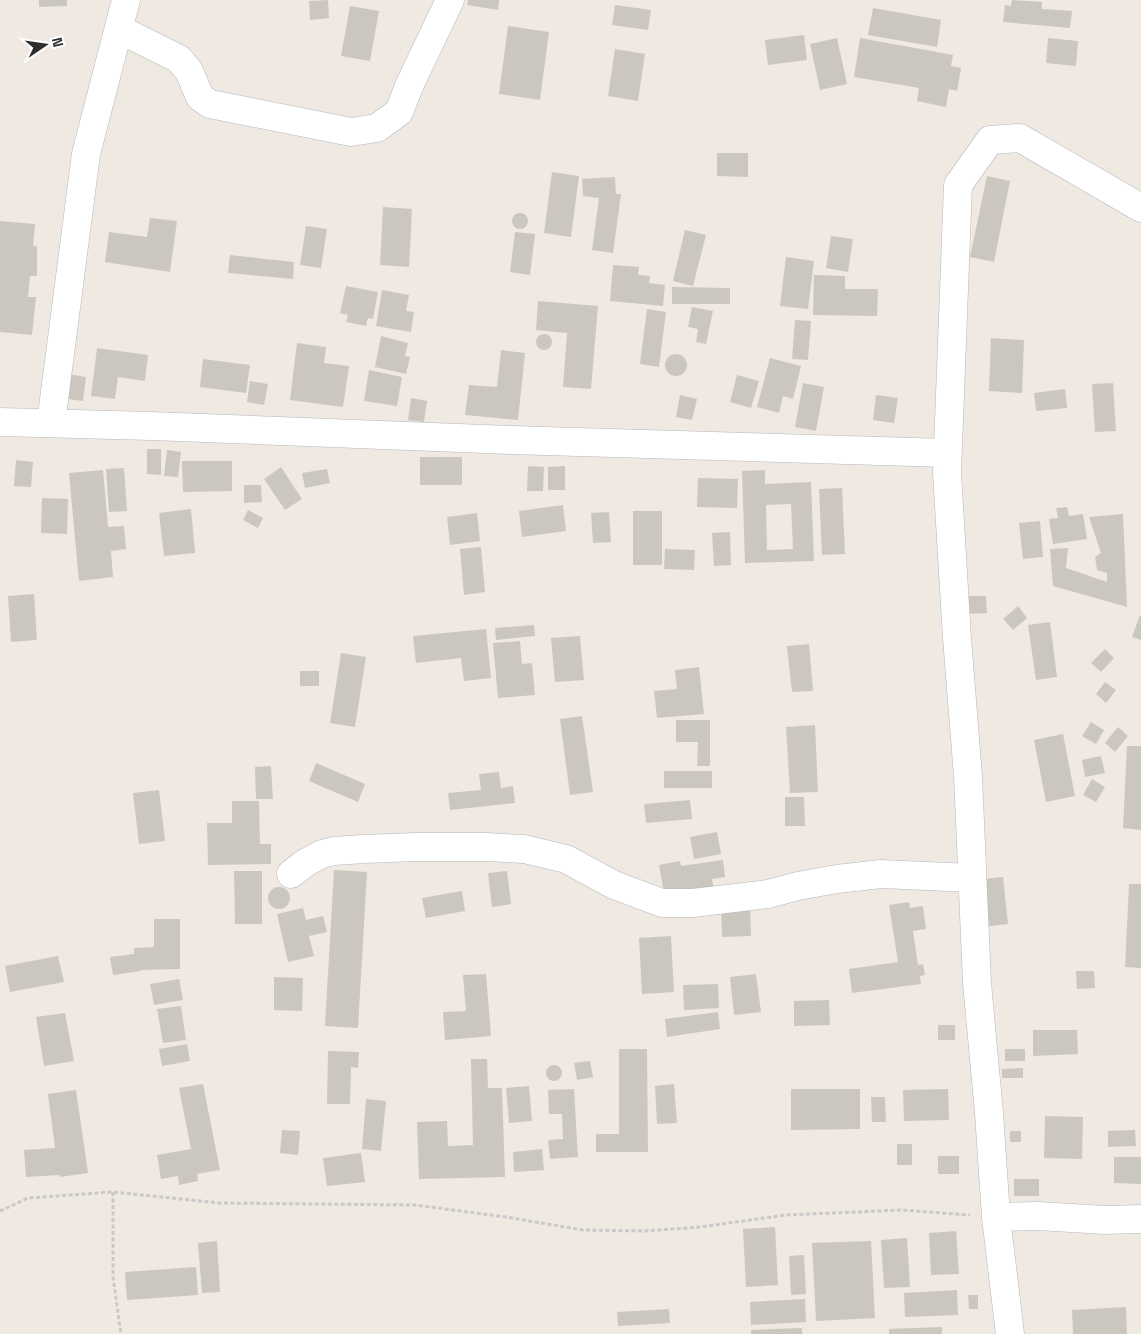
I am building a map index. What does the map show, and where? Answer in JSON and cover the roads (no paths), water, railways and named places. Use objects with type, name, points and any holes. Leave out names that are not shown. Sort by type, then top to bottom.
[{"type":"street","points":[[51,423],[86,154],[126,0]]},
{"type":"street","points":[[118,29],[179,59],[189,71],[200,97],[210,104],[350,132],[377,128],[399,112],[409,86],[450,0]]},
{"type":"street","points":[[1010,1334],[996,1217],[977,983],[968,776],[957,638],[948,480],[947,453],[958,185],[990,140],[1020,138],[1141,208]]},
{"type":"street","points":[[0,422],[947,453]]},
{"type":"street","points":[[291,874],[305,862],[334,851],[416,846],[524,849],[566,859],[614,885],[662,903],[693,903],[768,894],[837,879],[881,874],[972,878]]},
{"type":"street","points":[[996,1217],[1038,1216],[1106,1220],[1141,1219]]}]
